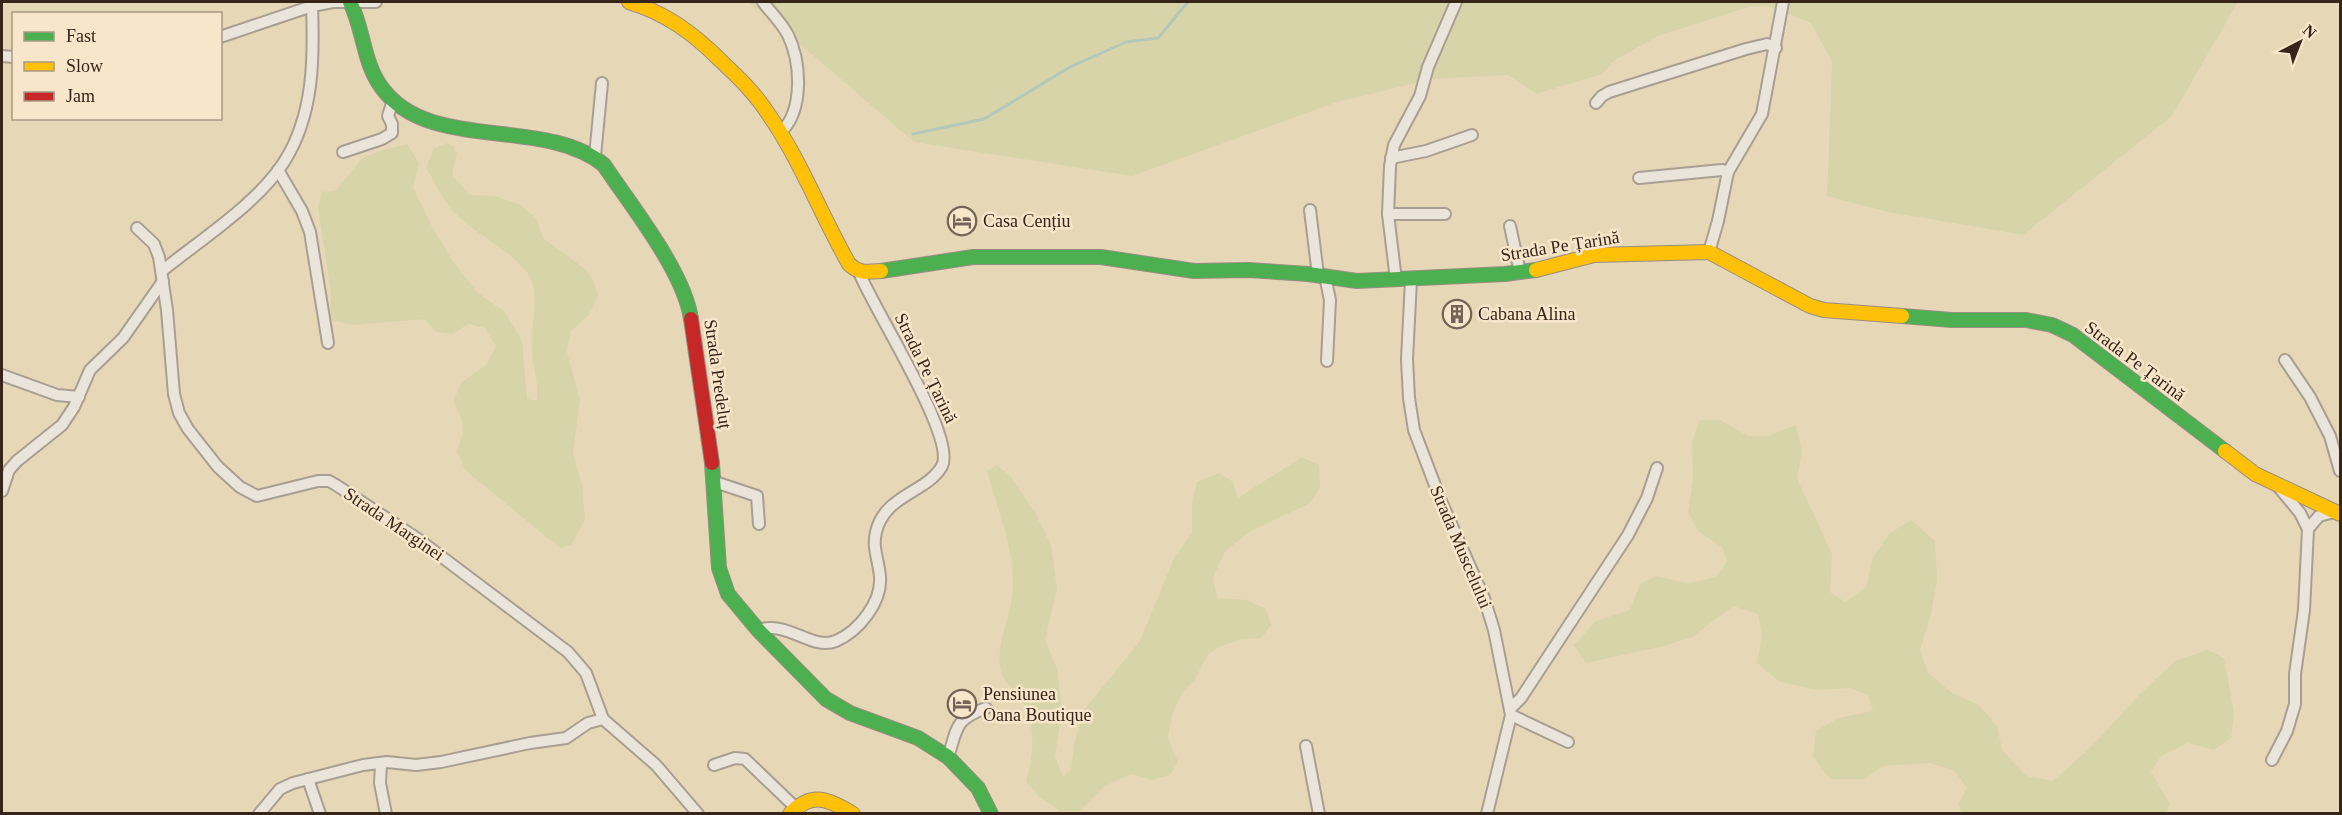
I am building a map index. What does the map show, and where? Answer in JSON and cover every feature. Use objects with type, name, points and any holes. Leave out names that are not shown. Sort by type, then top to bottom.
[{"type":"street","name":"Strada Predeluț","points":[[350,2],[370,68],[383,90],[404,109],[428,119],[567,144],[596,156],[615,178],[674,271],[686,296],[692,322],[715,482],[717,555],[722,580],[738,607],[758,630],[838,708],[918,738],[948,757],[978,788],[991,813]]},
{"type":"street","points":[[222,36],[312,6],[376,2]]},
{"type":"street","name":"Strada Pe Țarină","points":[[628,2],[656,10],[694,36],[753,94],[781,132],[845,257],[849,264],[859,272],[917,383],[944,447],[942,464],[926,482],[905,494],[888,509],[880,520],[874,542],[880,578],[878,595],[867,615],[851,633],[834,642],[818,643],[774,626],[758,630]]},
{"type":"street","points":[[763,2],[782,24],[794,53],[798,93],[795,111],[787,127],[781,132]]},
{"type":"street","points":[[1396,280],[1388,214],[1391,158],[1398,134],[1417,103],[1428,67],[1456,2]]},
{"type":"street","points":[[1709,252],[1719,221],[1728,172],[1762,114],[1783,2]]},
{"type":"street","points":[[2,491],[9,470],[17,461],[62,424],[79,397],[90,370],[123,338],[162,276],[239,210],[278,170],[292,149],[312,81],[314,49],[312,6]]},
{"type":"street","points":[[1596,103],[1609,92],[1746,49],[1767,44],[1776,48]]},
{"type":"street","points":[[596,156],[602,83]]},
{"type":"street","points":[[343,153],[382,140],[392,132],[392,124],[388,116],[393,100]]},
{"type":"street","points":[[1391,158],[1426,152],[1472,135]]},
{"type":"street","points":[[278,170],[302,211],[310,232],[328,344]]},
{"type":"street","points":[[1639,178],[1722,170],[1728,172]]},
{"type":"street","points":[[1310,210],[1322,276],[1330,300],[1327,361]]},
{"type":"street","points":[[1388,214],[1445,214]]},
{"type":"street","points":[[1510,226],[1520,272]]},
{"type":"street","name":"Strada Marginei","points":[[137,228],[154,244],[162,276],[174,394],[179,413],[188,429],[218,467],[240,487],[257,496],[318,481],[328,481],[336,485],[418,539],[568,652],[586,673],[603,719]]},
{"type":"street","name":"Strada Pe Țarină","points":[[859,272],[973,257],[1101,257],[1194,271],[1248,270],[1357,281],[1410,280],[1543,269],[1594,255],[1615,253],[1709,252],[1798,301],[1824,309],[1952,320],[2026,320],[2052,326],[2073,335],[2255,474],[2337,513]]},
{"type":"street","name":"Strada Muscelului","points":[[1410,280],[1408,398],[1414,430],[1484,598],[1494,630],[1510,712],[1488,813]]},
{"type":"street","points":[[2285,360],[2310,397],[2330,436],[2340,471]]},
{"type":"street","points":[[2,375],[57,395],[79,397]]},
{"type":"street","points":[[1568,742],[1510,712],[1628,535],[1647,498],[1657,468]]},
{"type":"street","points":[[715,482],[757,496],[759,524]]},
{"type":"street","points":[[2272,760],[2287,731],[2295,704],[2295,674],[2304,610],[2308,530],[2300,513],[2277,485]]},
{"type":"street","points":[[2308,530],[2319,516],[2337,513]]},
{"type":"street","points":[[948,757],[959,723],[966,716],[986,708]]},
{"type":"street","points":[[259,813],[286,785],[363,765],[381,763],[416,765],[441,762],[530,743],[566,738],[588,723],[603,719],[656,765],[698,813]]},
{"type":"street","points":[[1306,746],[1319,813]]},
{"type":"street","points":[[714,765],[735,758],[745,759],[793,810],[803,801],[823,799],[835,802],[853,813]]},
{"type":"street","points":[[381,763],[381,793],[386,813]]},
{"type":"street","points":[[309,779],[320,813]]},
{"type":"shaded area","points":[[2,2],[747,2],[772,20],[1334,103],[1432,79],[1508,75],[1536,94],[1601,74],[1615,60],[1658,36],[1749,7],[1766,6],[1811,23],[1832,62],[1827,136],[1827,196],[1888,212],[2023,235],[2172,116],[2238,2],[2340,2],[2340,813],[2,814]]},
{"type":"shaded area","points":[[747,2],[2238,2],[2172,116],[2023,235],[1888,212],[1827,196],[1832,62],[1811,23],[1767,6],[1749,7],[1658,36],[1615,60],[1602,74],[1536,94],[1508,75],[1432,79],[1334,103],[1132,176],[914,142],[772,20]]},
{"type":"shaded area","points":[[448,143],[453,146],[457,154],[452,174],[469,195],[495,196],[521,205],[536,218],[543,238],[585,269],[594,281],[598,296],[589,315],[571,331],[567,352],[580,400],[573,454],[582,484],[585,519],[572,544],[560,548],[465,470],[457,451],[463,426],[453,401],[462,382],[486,365],[496,346],[485,328],[468,324],[453,334],[435,332],[425,319],[354,325],[330,320],[331,293],[318,207],[322,192],[335,191],[363,158],[407,144],[419,163],[413,187],[430,223],[452,260],[478,293],[505,312],[522,341],[527,399],[537,401],[532,351],[533,285],[524,268],[461,219],[442,196],[426,168],[434,148]]},
{"type":"shaded area","points":[[1700,420],[1720,420],[1748,436],[1768,436],[1796,425],[1802,452],[1797,478],[1832,554],[1830,592],[1845,602],[1866,587],[1873,557],[1890,533],[1911,520],[1935,541],[1937,579],[1931,614],[1920,650],[1928,673],[1952,693],[1979,705],[1997,726],[2002,750],[2026,776],[2053,781],[2093,745],[2138,696],[2175,661],[2207,650],[2224,658],[2234,712],[2231,738],[2214,750],[2188,743],[2161,756],[2151,772],[2170,804],[2166,813],[1962,813],[1958,804],[1967,788],[1954,770],[1930,763],[1882,766],[1865,779],[1830,779],[1813,757],[1816,731],[1838,718],[1873,711],[1868,695],[1851,688],[1818,690],[1780,682],[1757,663],[1762,635],[1758,614],[1733,606],[1692,637],[1664,646],[1586,663],[1574,645],[1596,621],[1630,610],[1640,584],[1656,576],[1688,583],[1716,577],[1727,561],[1722,547],[1699,532],[1688,513],[1693,479],[1692,442]]},
{"type":"shaded area","points":[[1302,457],[1319,465],[1320,487],[1310,503],[1251,531],[1225,551],[1213,578],[1217,598],[1247,600],[1266,609],[1271,625],[1261,638],[1242,639],[1221,646],[1208,654],[1195,679],[1182,693],[1172,715],[1168,738],[1178,762],[1170,775],[1152,780],[1131,774],[1105,786],[1080,811],[1060,811],[1039,797],[1026,782],[1032,750],[1029,719],[1020,698],[1005,680],[1001,671],[1000,646],[1012,596],[1012,564],[987,471],[997,465],[1010,476],[1034,511],[1051,545],[1057,589],[1045,640],[1057,669],[1062,712],[1055,756],[1063,777],[1071,770],[1074,745],[1084,710],[1140,641],[1174,558],[1192,532],[1192,503],[1197,482],[1219,473],[1233,482],[1238,498]]},
{"type":"waterway","points":[[913,134],[984,119],[1070,67],[1126,42],[1158,38],[1188,2]]},
{"type":"traffic: fast","points":[[350,2],[371,68],[382,88],[403,108],[428,121],[457,128],[551,141],[579,150],[604,165],[668,260],[686,300],[691,319]]},
{"type":"traffic: fast","points":[[881,271],[973,257],[1101,257],[1194,271],[1248,270],[1308,274],[1357,281],[1505,274],[1536,270]]},
{"type":"traffic: fast","points":[[1902,316],[1952,320],[2026,320],[2052,325],[2073,335],[2225,451]]},
{"type":"traffic: fast","points":[[712,463],[719,568],[728,594],[758,630],[826,699],[850,713],[918,738],[948,757],[978,788],[991,814]]},
{"type":"traffic: slow","points":[[629,2],[667,18],[690,33],[746,86],[764,107],[791,151],[849,264],[860,271],[881,271]]},
{"type":"traffic: slow","points":[[1536,270],[1594,255],[1709,252],[1810,306],[1824,310],[1902,316]]},
{"type":"traffic: slow","points":[[2225,451],[2255,474],[2340,514]]},
{"type":"traffic: slow","points":[[790,814],[806,802],[813,800],[828,801],[853,814]]},
{"type":"traffic: jam","points":[[691,319],[712,463]]},
{"type":"place","name":"Casa Cențiu","points":[[962,221]]},
{"type":"place","name":"Cabana Alina","points":[[1457,314]]},
{"type":"place","name":"Pensiunea Oana Boutique","points":[[962,704]]}]
